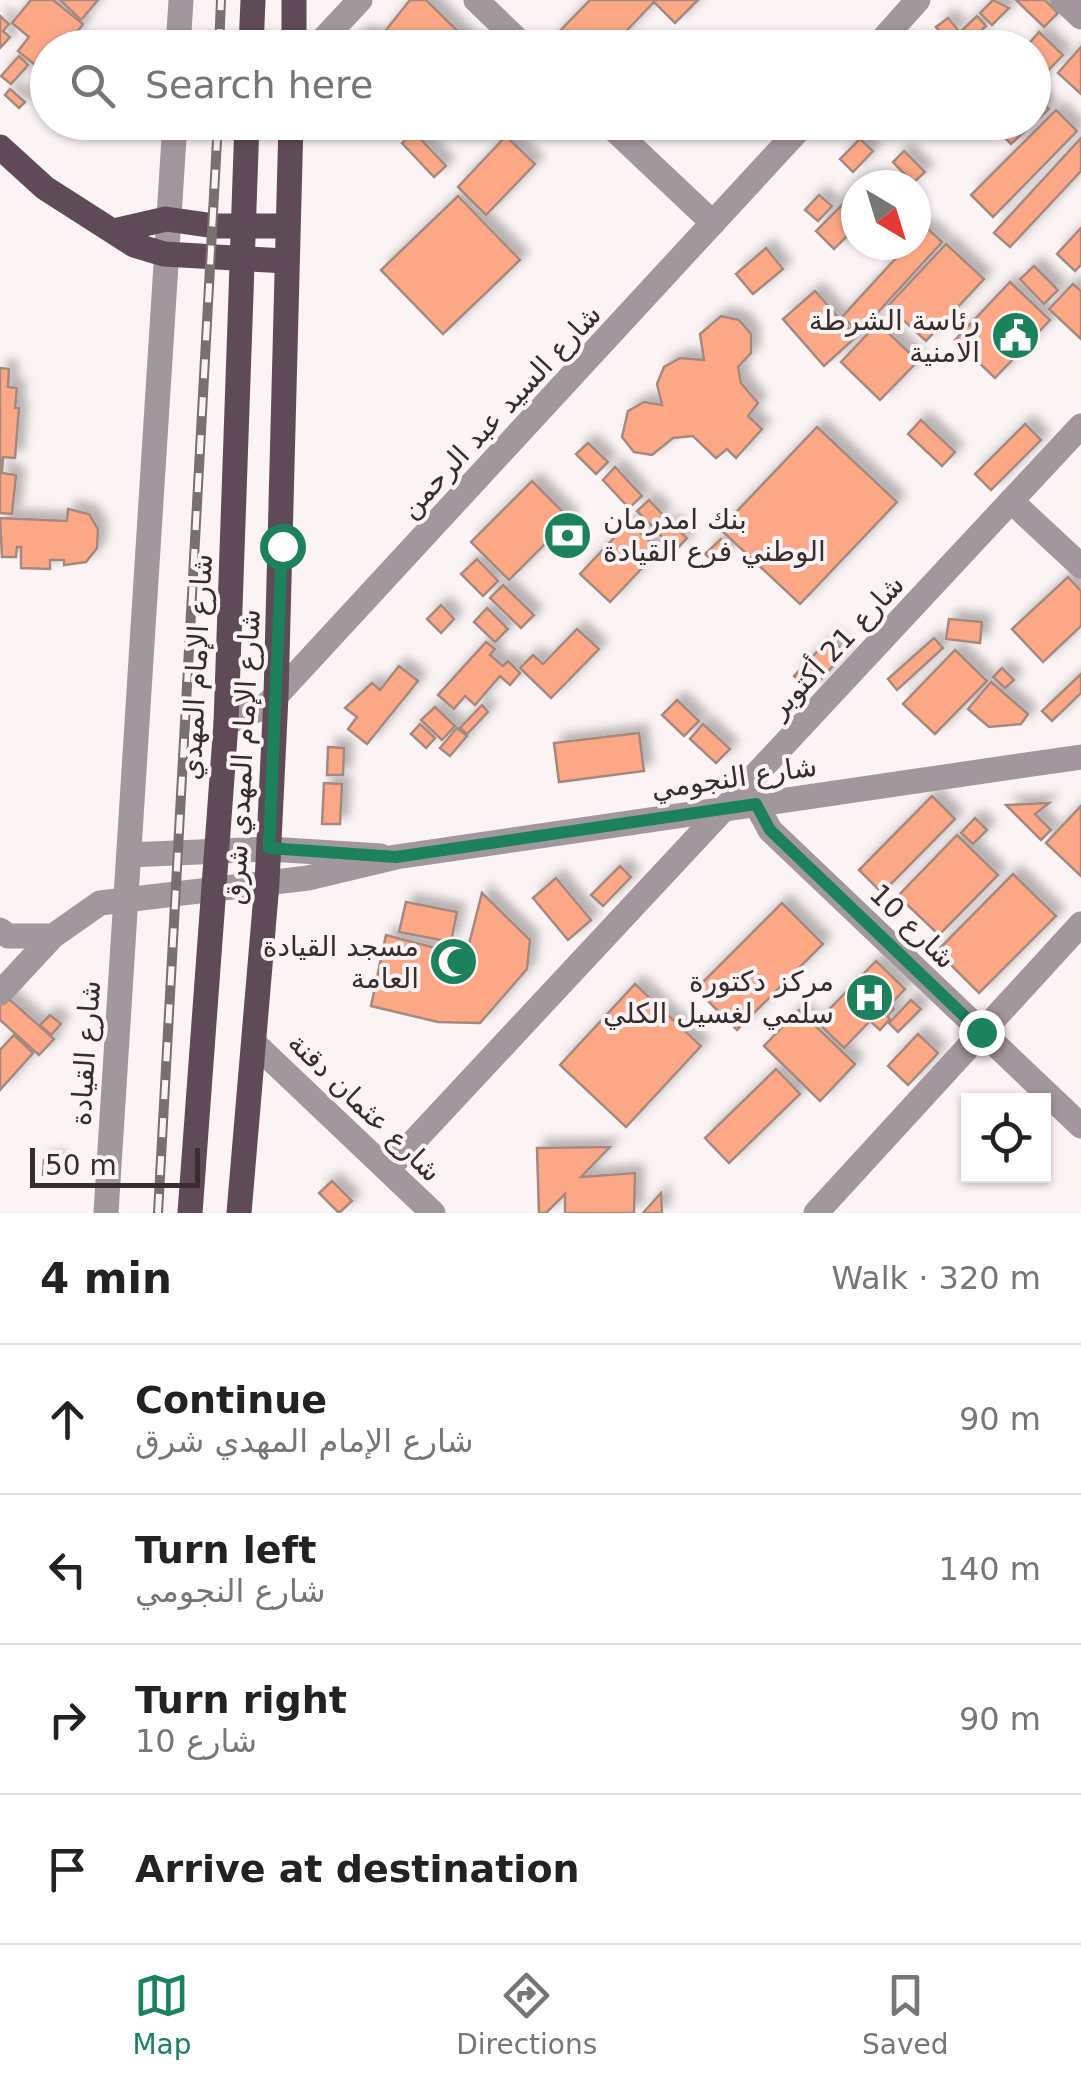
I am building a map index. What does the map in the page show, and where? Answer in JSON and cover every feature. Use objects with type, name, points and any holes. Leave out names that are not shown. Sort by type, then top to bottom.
[{"type":"main road","points":[[251,30],[252,0]]},
{"type":"main road","points":[[294,0],[294,30]]},
{"type":"main road","name":"شارع الإمام المهدي","points":[[190,1213],[226,723],[246,140]]},
{"type":"main road","name":"شارع الإمام المهدي شرق","points":[[240,1213],[268,883],[290,140]]},
{"type":"main road","points":[[0,147],[45,188],[134,246],[164,254],[286,260]]},
{"type":"main road","points":[[114,231],[166,219],[287,226]]},
{"type":"street","points":[[179,30],[180,0]]},
{"type":"street","points":[[332,30],[360,0]]},
{"type":"street","points":[[476,0],[507,30]]},
{"type":"street","points":[[891,30],[918,0]]},
{"type":"street","points":[[1063,0],[1081,17]]},
{"type":"street","name":"شارع القيادة","points":[[106,1213],[173,140]]},
{"type":"street","points":[[625,140],[714,223]]},
{"type":"street","name":"شارع السيد عبد الرحمن","points":[[226,723],[264,708],[276,696],[790,140]]},
{"type":"street","name":"شارع 21 أكتوبر","points":[[388,1168],[1081,426]]},
{"type":"street","points":[[1011,501],[1081,566]]},
{"type":"street","name":"شارع النجومي","points":[[0,993],[52,936],[100,903],[268,883],[396,857],[1081,757]]},
{"type":"street","name":"شارع 10","points":[[756,804],[770,830],[1081,1126]]},
{"type":"street","name":"شارع النجومي","points":[[128,856],[269,848],[396,857]]},
{"type":"street","points":[[816,1213],[1081,924]]},
{"type":"street","points":[[0,930],[8,936],[52,936]]},
{"type":"street","name":"شارع عثمان دقنة","points":[[255,1044],[433,1213]]},
{"type":"building","points":[[31,0],[53,0],[83,24],[78,30],[30,30],[30,61],[18,51],[29,37],[12,23]]},
{"type":"building","points":[[60,0],[98,0],[81,20]]},
{"type":"building","points":[[410,0],[426,0],[457,30],[386,30]]},
{"type":"building","points":[[590,0],[698,0],[675,23],[654,2],[627,30],[561,30]]},
{"type":"building","points":[[993,0],[1009,8],[992,25],[980,13]]},
{"type":"building","points":[[1016,0],[1045,0],[1058,13],[1044,27]]},
{"type":"building","points":[[0,16],[9,24],[3,31],[10,37],[0,48]]},
{"type":"building","points":[[977,16],[986,26],[982,30],[962,30]]},
{"type":"building","points":[[948,18],[958,30],[938,30],[936,27]]},
{"type":"building","points":[[1051,44],[1063,55],[1051,67]]},
{"type":"building","points":[[1081,47],[1081,94],[1058,73]]},
{"type":"building","points":[[19,56],[28,65],[11,84],[1,76]]},
{"type":"building","points":[[10,89],[25,102],[19,108],[5,95]]},
{"type":"building","points":[[1056,110],[1077,131],[993,217],[971,195],[1026,140],[1051,140],[1051,115]]},
{"type":"building","points":[[1081,138],[1081,171],[1010,247],[994,233]]},
{"type":"building","points":[[422,140],[446,166],[434,177],[402,143]]},
{"type":"building","points":[[502,140],[510,140],[535,164],[486,215],[458,187]]},
{"type":"building","points":[[861,140],[873,151],[851,170],[840,159]]},
{"type":"building","points":[[904,151],[923,170],[901,170],[893,162]]},
{"type":"building","points":[[819,195],[832,206],[818,221],[805,210]]},
{"type":"building","points":[[458,196],[520,260],[443,334],[381,270]]},
{"type":"building","points":[[841,206],[841,242],[834,249],[816,231]]},
{"type":"building","points":[[1081,228],[1081,265],[1075,271],[1057,254]]},
{"type":"building","points":[[931,232],[942,242],[931,254]]},
{"type":"building","points":[[946,244],[984,279],[926,341],[888,306]]},
{"type":"building","points":[[766,248],[783,269],[753,294],[736,274]]},
{"type":"building","points":[[894,260],[926,260],[860,332],[842,317]]},
{"type":"building","points":[[1034,266],[1058,290],[1044,304],[1020,279]]},
{"type":"building","points":[[1010,282],[1050,320],[995,378],[955,340]]},
{"type":"building","points":[[1073,284],[1081,291],[1081,339],[1049,309]]},
{"type":"building","points":[[815,291],[856,337],[824,366],[783,319]]},
{"type":"building","points":[[721,316],[739,320],[751,334],[751,353],[738,367],[741,383],[758,403],[748,416],[762,429],[736,458],[727,449],[716,458],[693,436],[673,438],[652,455],[634,452],[622,437],[628,411],[644,402],[662,405],[657,384],[664,367],[680,358],[704,360],[700,334]]},
{"type":"building","points":[[878,323],[918,361],[880,400],[841,362]]},
{"type":"building","points":[[0,368],[9,369],[8,387],[17,388],[15,408],[19,408],[15,458],[3,457],[2,473],[16,475],[12,514],[0,513]]},
{"type":"building","points":[[921,420],[955,452],[942,466],[908,434]]},
{"type":"building","points":[[1025,424],[1041,440],[991,490],[975,474]]},
{"type":"building","points":[[817,427],[897,502],[800,604],[720,529]]},
{"type":"building","points":[[588,443],[608,462],[596,474],[576,454]]},
{"type":"building","points":[[615,467],[642,496],[629,508],[603,480]]},
{"type":"building","points":[[532,481],[570,519],[509,580],[471,542]]},
{"type":"building","points":[[649,500],[663,515],[652,526],[637,511]]},
{"type":"building","points":[[68,509],[89,514],[98,529],[97,548],[86,562],[64,565],[64,560],[50,560],[50,569],[21,568],[21,547],[17,547],[16,557],[2,557],[0,518],[67,521]]},
{"type":"building","points":[[629,522],[659,550],[610,602],[580,574]]},
{"type":"building","points":[[669,522],[687,538],[676,550],[659,534]]},
{"type":"building","points":[[721,539],[730,548],[715,563],[705,554]]},
{"type":"building","points":[[477,559],[498,581],[483,596],[461,574]]},
{"type":"building","points":[[1068,577],[1081,591],[1081,626],[1043,662],[1012,629]]},
{"type":"building","points":[[503,585],[534,615],[521,628],[490,598]]},
{"type":"building","points":[[441,605],[454,619],[441,633],[427,619]]},
{"type":"building","points":[[487,608],[508,629],[495,642],[474,622]]},
{"type":"building","points":[[949,619],[982,622],[980,643],[946,639]]},
{"type":"building","points":[[577,629],[599,649],[551,698],[520,668],[533,655],[543,664]]},
{"type":"building","points":[[830,638],[845,653],[810,691],[794,676]]},
{"type":"building","points":[[934,638],[943,648],[897,690],[888,679]]},
{"type":"building","points":[[486,642],[495,649],[490,655],[503,666],[508,661],[520,673],[510,685],[500,676],[475,705],[465,696],[454,709],[438,695]]},
{"type":"building","points":[[955,650],[987,681],[935,734],[903,704]]},
{"type":"building","points":[[399,666],[418,681],[367,744],[348,729],[357,717],[345,708],[372,683],[380,690]]},
{"type":"building","points":[[1002,668],[1014,680],[1005,688],[993,677]]},
{"type":"building","points":[[1081,674],[1081,693],[1052,721],[1042,711]]},
{"type":"building","points":[[991,682],[1028,714],[1021,724],[989,727],[968,709]]},
{"type":"building","points":[[677,700],[699,721],[684,736],[662,715]]},
{"type":"building","points":[[482,705],[488,712],[467,734],[460,728]]},
{"type":"building","points":[[435,707],[455,726],[442,740],[421,720]]},
{"type":"building","points":[[420,724],[435,738],[426,748],[411,734]]},
{"type":"building","points":[[703,724],[730,749],[716,763],[690,739]]},
{"type":"building","points":[[457,728],[467,736],[450,756],[440,748]]},
{"type":"building","points":[[639,733],[644,771],[559,782],[554,743]]},
{"type":"building","points":[[328,747],[344,748],[343,775],[327,775]]},
{"type":"building","points":[[324,783],[342,784],[340,824],[322,824]]},
{"type":"building","points":[[932,796],[955,819],[882,893],[859,870]]},
{"type":"building","points":[[1049,803],[1035,814],[1051,830],[1041,840],[1006,805]]},
{"type":"building","points":[[1081,806],[1081,876],[1046,843]]},
{"type":"building","points":[[975,818],[987,830],[973,844],[961,833]]},
{"type":"building","points":[[957,835],[998,875],[939,935],[898,896]]},
{"type":"building","points":[[620,866],[631,877],[603,906],[591,895]]},
{"type":"building","points":[[1013,874],[1056,916],[979,993],[937,951]]},
{"type":"building","points":[[556,878],[591,920],[568,940],[533,898]]},
{"type":"building","name":"مسجد القيادة العامة","points":[[482,893],[530,940],[527,969],[480,1023],[438,1022],[371,1006],[386,935],[466,956]]},
{"type":"building","points":[[406,902],[457,912],[451,942],[399,932]]},
{"type":"building","points":[[782,903],[823,944],[737,1030],[696,989]]},
{"type":"building","name":"مركز دكتورة سلمي لغسيل الكلي","points":[[876,961],[905,989],[890,1005],[894,1009],[887,1016],[890,1019],[880,1030],[870,1021],[844,1048],[817,1022]]},
{"type":"building","points":[[635,984],[701,1046],[626,1127],[560,1065]]},
{"type":"building","points":[[0,991],[54,1039],[39,1055],[0,1020]]},
{"type":"building","points":[[911,1000],[921,1009],[898,1032],[889,1023]]},
{"type":"building","points":[[799,1010],[855,1064],[820,1101],[764,1046]]},
{"type":"building","points":[[50,1015],[61,1024],[51,1035],[40,1025]]},
{"type":"building","points":[[918,1034],[938,1053],[908,1085],[888,1066]]},
{"type":"building","points":[[14,1035],[33,1053],[0,1090],[0,1050]]},
{"type":"building","points":[[776,1069],[800,1094],[729,1163],[705,1138]]},
{"type":"building","points":[[610,1147],[581,1177],[635,1173],[634,1213],[565,1213],[565,1194],[546,1213],[539,1213],[537,1148]]},
{"type":"building","points":[[44,1160],[59,1161],[57,1177],[43,1175]]},
{"type":"building","points":[[332,1181],[352,1201],[339,1213],[319,1193]]},
{"type":"building","points":[[661,1193],[662,1213],[643,1213]]},
{"type":"railway","points":[[220,30],[221,0]]},
{"type":"railway","points":[[158,1213],[217,140]]},
{"type":"place","name":"رئاسة الشرطة الامنية","points":[[1015,336]]},
{"type":"place","name":"بنك امدرمان الوطني فرع القيادة","points":[[568,535]]},
{"type":"place","name":"مسجد القيادة العامة","points":[[454,962]]},
{"type":"place","name":"مركز دكتورة سلمي لغسيل الكلي","points":[[869,997]]},
{"type":"route","points":[[282,546],[269,848],[396,857],[756,804],[770,830],[981,1032]]}]
